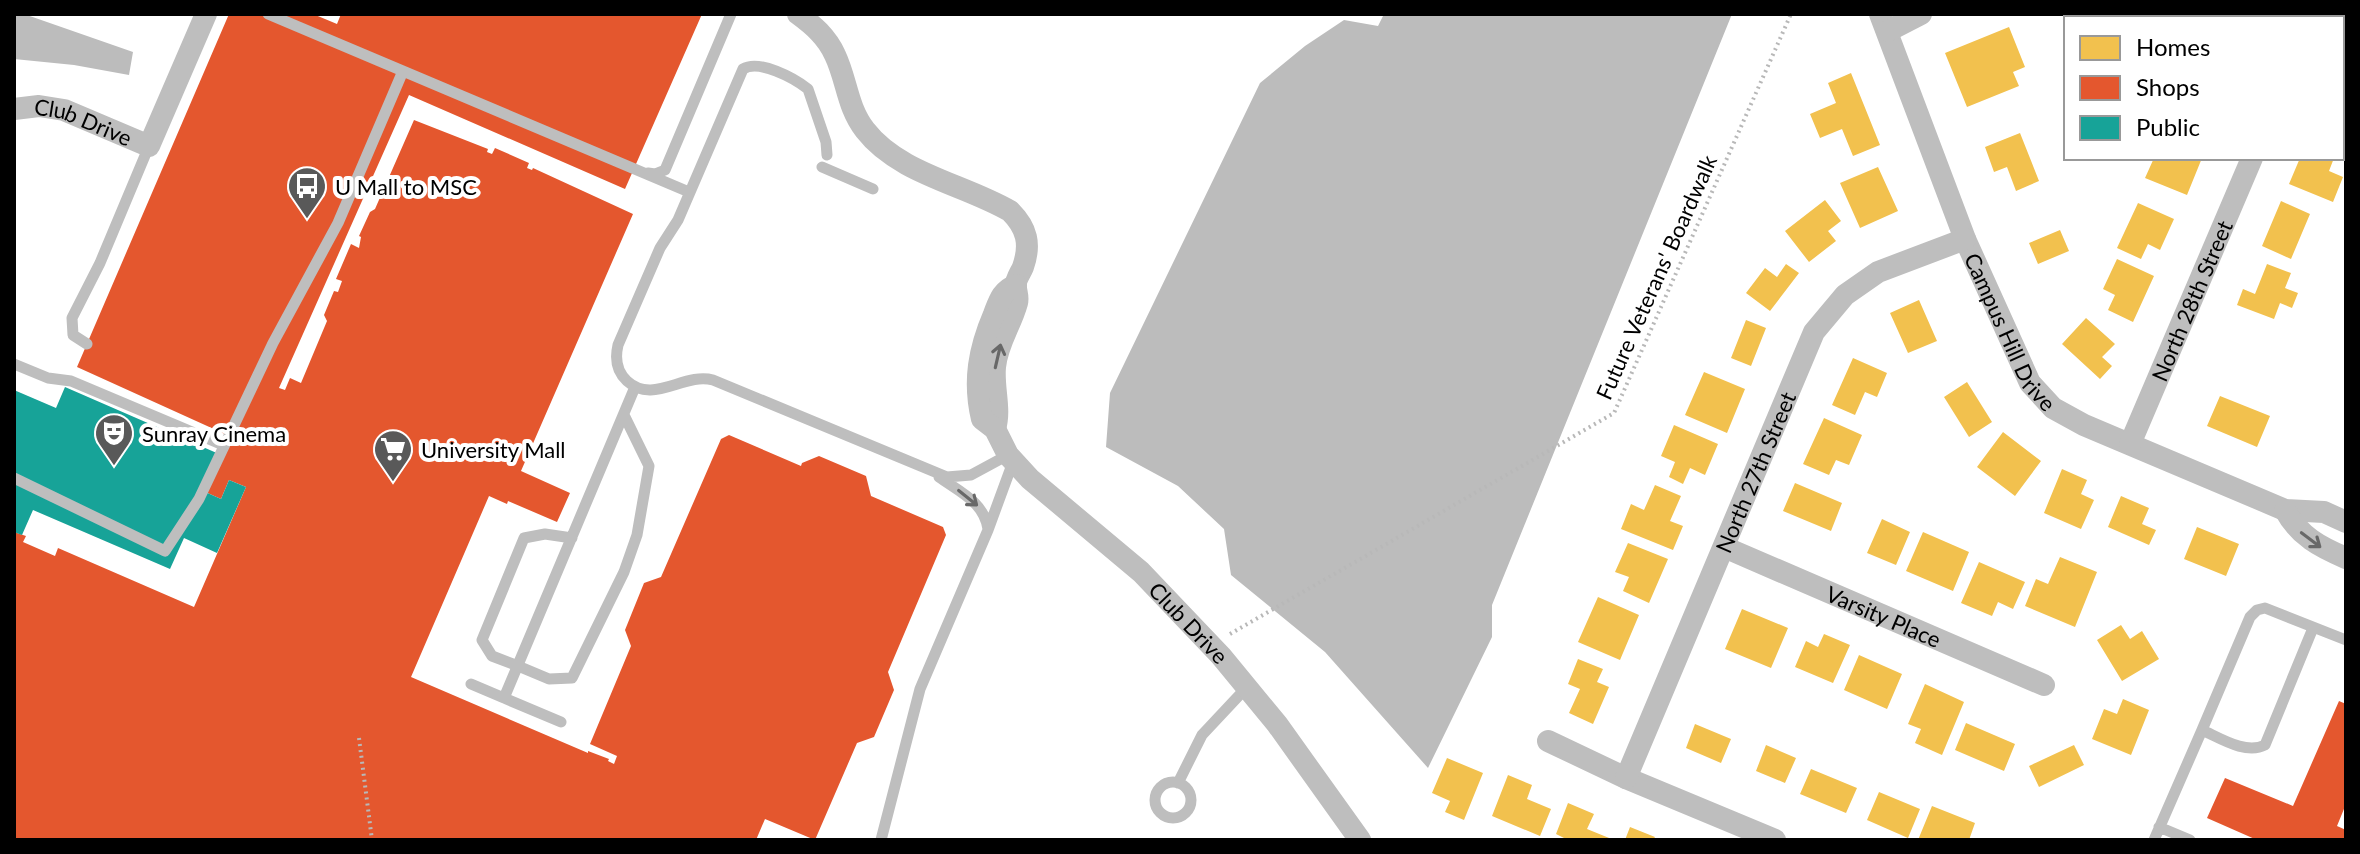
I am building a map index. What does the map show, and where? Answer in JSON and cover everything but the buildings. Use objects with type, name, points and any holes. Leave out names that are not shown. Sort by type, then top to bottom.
[{"type":"street","name":"Club Drive","points":[[14,109],[39,106],[64,110],[149,146],[206,14]]},
{"type":"street","name":"Club Drive","points":[[798,14],[824,37],[835,53],[856,117],[877,143],[906,163],[1001,205],[1020,221],[1028,244],[1016,285],[1002,295],[982,342],[977,368],[977,396],[982,419],[995,429],[1010,458],[1030,479],[1141,572],[1184,615],[1247,687],[1360,840]]},
{"type":"street","points":[[1884,23],[1921,14]]},
{"type":"street","name":"Campus Hill Drive","points":[[1884,23],[1965,239],[2030,383],[2053,408],[2084,425],[2285,510],[2324,512],[2346,522]]},
{"type":"street","name":"North 28th Street","points":[[2130,444],[2251,160]]},
{"type":"street","name":"North 27th Street","points":[[1626,778],[1814,332],[1845,295],[1878,272],[1965,239]]},
{"type":"street","name":"Campus Hill Drive","points":[[2285,510],[2293,524],[2310,541],[2346,558]]},
{"type":"street","name":"Varsity Place","points":[[1724,547],[2044,685]]},
{"type":"street","points":[[1548,741],[1626,778],[1775,840]]},
{"type":"lane","points":[[268,14],[689,192]]},
{"type":"lane","points":[[633,172],[655,174],[665,170],[731,14]]},
{"type":"lane","points":[[827,155],[826,142],[808,89],[759,66],[748,65],[739,74],[678,220],[660,248],[618,345],[618,368],[622,375],[635,387],[653,390],[696,378],[713,380],[947,477],[971,475],[1010,458]]},
{"type":"lane","points":[[14,478],[165,551],[199,499],[273,343],[338,223],[403,71]]},
{"type":"lane","points":[[87,344],[73,335],[71,323],[149,146]]},
{"type":"lane","points":[[822,167],[873,189]]},
{"type":"lane","points":[[14,364],[48,378],[71,381],[223,445]]},
{"type":"lane","points":[[504,698],[635,387]]},
{"type":"lane","points":[[572,538],[545,534],[524,538],[482,640],[492,656],[549,679],[572,678],[624,572],[637,535],[649,466],[624,415]]},
{"type":"lane","points":[[881,840],[920,689],[988,530],[1010,458]]},
{"type":"lane","points":[[935,474],[971,499],[986,515],[988,530]]},
{"type":"lane","points":[[2154,840],[2250,617],[2257,610],[2265,608],[2346,640]]},
{"type":"lane","points":[[2202,730],[2245,748],[2257,749],[2265,745],[2313,628]]},
{"type":"lane","points":[[471,684],[561,722]]},
{"type":"lane","points":[[1178,783],[1202,735],[1247,687]]},
{"type":"lane","points":[[2159,827],[2190,840]]},
{"type":"path","name":"Future Veterans' Boardwalk","points":[[1230,634],[1614,413],[1791,14]]},
{"type":"path","points":[[359,738],[372,840]]},
{"type":"shaded area","points":[[14,14],[24,14],[133,52],[129,75],[14,59]]},
{"type":"shaded area","points":[[1384,14],[1732,14],[1492,605],[1492,637],[1428,768],[1325,652],[1231,575],[1224,529],[1178,486],[1106,447],[1110,393],[1260,83],[1305,46],[1344,20],[1378,26]]},
{"type":"place","name":"U Mall to MSC","points":[[307,220]]},
{"type":"place","name":"Sunray Cinema","points":[[114,467]]},
{"type":"place","name":"University Mall","points":[[393,483]]}]
